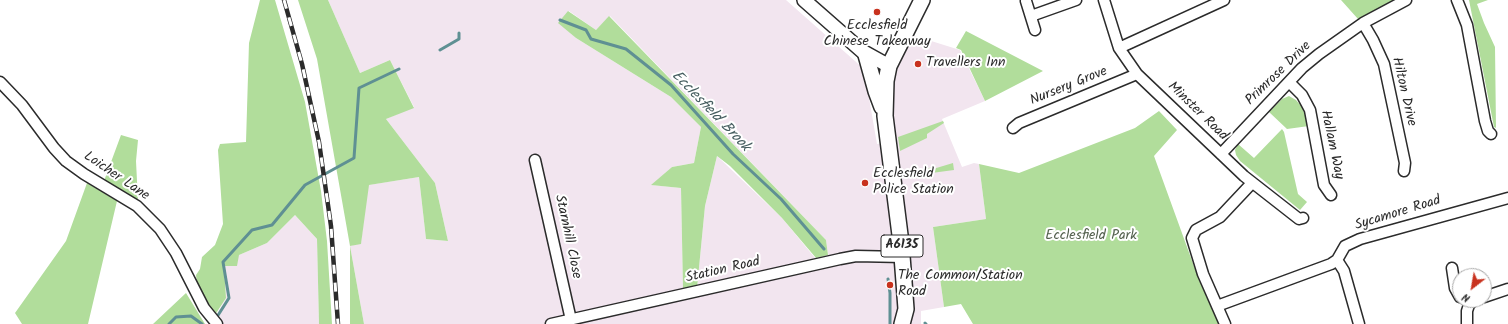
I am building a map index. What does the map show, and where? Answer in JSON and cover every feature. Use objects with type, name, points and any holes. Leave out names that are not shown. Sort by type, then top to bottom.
[{"type":"main road","points":[[804,0],[866,55],[889,66]]},
{"type":"main road","name":"A6135","points":[[912,324],[904,317],[903,257],[885,116],[886,81],[889,66],[922,0]]},
{"type":"main road","points":[[866,55],[885,116]]},
{"type":"street","points":[[1031,16],[1076,0]]},
{"type":"street","name":"Minster Road","points":[[1104,0],[1119,48],[1137,74],[1252,183],[1299,218],[1303,218]]},
{"type":"street","points":[[1119,48],[1224,0]]},
{"type":"street","name":"Primrose Drive","points":[[1220,154],[1289,82],[1319,54],[1363,23],[1406,0]]},
{"type":"street","points":[[1457,0],[1467,25],[1485,121],[1488,131],[1491,134]]},
{"type":"street","points":[[1026,1],[1035,30]]},
{"type":"street","name":"Hilton Drive","points":[[1363,23],[1374,40],[1384,64],[1405,163],[1404,170]]},
{"type":"street","name":"Nursery Grove","points":[[1013,128],[1033,117],[1137,74]]},
{"type":"street","name":"Loicher Lane","points":[[0,82],[22,105],[54,148],[66,161],[84,174],[137,206],[160,229],[168,239],[191,284],[214,320]]},
{"type":"street","name":"Hallam Way","points":[[1289,82],[1308,104],[1324,185],[1331,196]]},
{"type":"street","name":"Starnhill Close","points":[[535,160],[571,320]]},
{"type":"street","points":[[1225,324],[1192,244],[1193,234],[1202,226],[1220,217],[1252,183]]},
{"type":"street","name":"Sycamore Road","points":[[1217,306],[1331,264],[1337,260],[1346,246],[1360,239],[1508,198]]},
{"type":"street","name":"Station Road","points":[[550,324],[840,259],[856,256],[903,257]]},
{"type":"street","points":[[1337,260],[1344,271],[1359,324]]},
{"type":"street","points":[[1492,294],[1508,289]]},
{"type":"street","points":[[1467,324],[1468,308]]},
{"type":"shaded area","points":[[328,0],[786,0],[864,69],[877,144],[895,142],[891,104],[892,83],[897,63],[912,35],[960,50],[985,101],[942,119],[962,167],[974,163],[979,164],[986,219],[933,227],[944,307],[921,311],[921,324],[364,324],[350,246],[361,243],[368,185],[419,177],[426,239],[448,241],[435,183],[386,119],[414,107],[390,60],[360,73]],"holes":[[[569,11],[596,30],[610,16],[826,240],[828,255],[815,258],[782,218],[717,156],[705,206],[697,288],[683,289],[681,188],[652,185],[672,167],[694,163],[701,127],[671,97],[576,38],[559,23]]]},
{"type":"shaded area","points":[[295,215],[317,239],[319,324],[211,324],[226,298],[224,266],[239,255],[267,243]]},
{"type":"green space","points":[[260,0],[275,0],[305,102],[321,191],[327,241],[332,324],[319,324],[317,239],[295,215],[267,243],[239,255],[237,266],[224,266],[226,298],[215,315],[197,284],[196,275],[200,269],[202,257],[215,245],[223,224],[218,150],[220,144],[246,142],[249,43]]},
{"type":"green space","points":[[298,0],[328,0],[360,73],[390,60],[414,108],[386,119],[435,183],[448,241],[426,239],[419,177],[369,185],[361,244],[350,246],[317,59]]},
{"type":"green space","points":[[1341,0],[1394,0],[1358,19]]},
{"type":"green space","points":[[1469,0],[1488,0],[1477,4],[1495,47],[1496,128],[1494,127]]},
{"type":"green space","points":[[568,11],[596,30],[609,16],[826,240],[828,255],[816,258],[782,218],[730,166],[717,156],[705,206],[697,288],[687,291],[683,289],[681,188],[651,185],[672,167],[694,163],[701,127],[671,97],[576,38],[558,23]]},
{"type":"green space","points":[[966,31],[1043,71],[985,101],[961,50],[956,48]]},
{"type":"green space","points":[[1289,96],[1296,100],[1302,107],[1309,126],[1287,129],[1269,112],[1282,99]]},
{"type":"green space","name":"Ecclesfield Park","points":[[1159,111],[1177,130],[1154,156],[1199,280],[1219,324],[973,324],[961,304],[944,307],[933,227],[986,219],[979,164],[1019,173],[1135,128]]},
{"type":"green space","points":[[943,121],[944,123],[927,134],[927,138],[900,151],[898,137]]},
{"type":"green space","points":[[1282,129],[1284,132],[1298,194],[1307,202],[1300,210],[1240,161],[1236,155],[1235,150],[1238,144],[1254,158]]},
{"type":"green space","points":[[121,135],[138,140],[136,161],[138,201],[104,181]]},
{"type":"green space","points":[[953,163],[954,170],[924,174],[917,178],[916,173],[932,167],[933,169]]},
{"type":"green space","points":[[87,183],[117,201],[88,324],[22,324],[15,313],[66,241]]},
{"type":"green space","points":[[350,246],[364,324],[350,324]]},
{"type":"green space","points":[[186,293],[205,324],[153,324]]},
{"type":"waterway","name":"Ecclesfield Brook","points":[[560,20],[586,30],[591,39],[626,49],[671,85],[733,154],[781,199],[824,249]]},
{"type":"waterway","points":[[440,50],[459,39],[459,33]]},
{"type":"waterway","points":[[215,320],[229,298],[223,262],[252,230],[272,225],[305,185],[354,158],[359,88],[399,69]]},
{"type":"waterway","name":"Ecclesfield Brook","points":[[888,279],[890,293],[890,324]]},
{"type":"waterway","points":[[169,324],[176,317],[191,316],[202,324]]},
{"type":"railway","points":[[284,0],[302,64],[319,142],[331,226],[338,324]]},
{"type":"place","name":"Ecclesfield Chinese Takeaway","points":[[877,12]]},
{"type":"place","name":"Travellers Inn","points":[[918,64]]},
{"type":"place","name":"Ecclesfield Police Station","points":[[865,183]]},
{"type":"place","name":"The Common/Station Road","points":[[890,285]]}]
